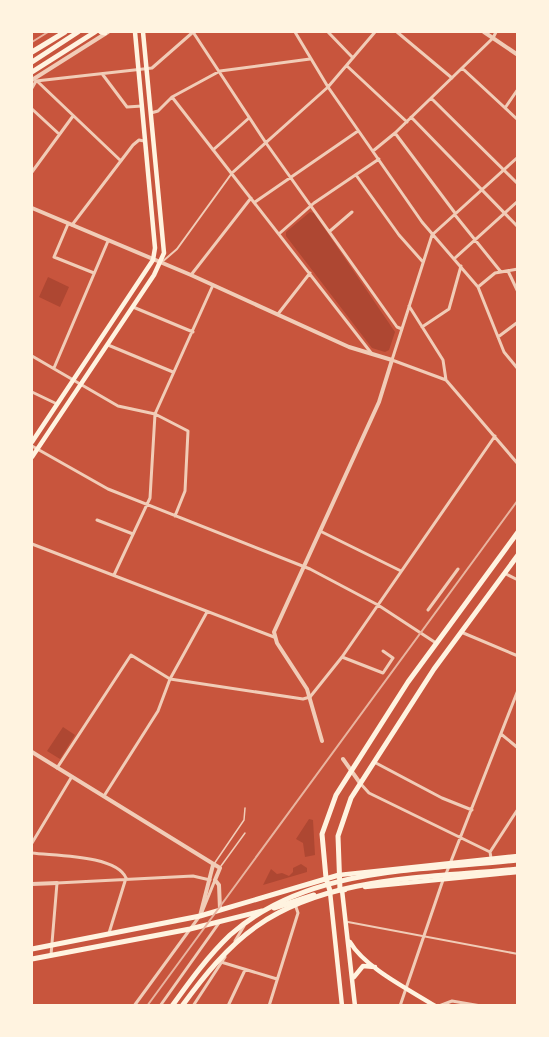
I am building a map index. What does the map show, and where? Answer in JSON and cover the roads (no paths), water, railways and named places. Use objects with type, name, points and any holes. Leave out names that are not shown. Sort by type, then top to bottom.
[{"type":"highway","points":[[32,52],[66,32]]},
{"type":"highway","points":[[32,62],[78,32]]},
{"type":"highway","points":[[32,72],[95,32]]},
{"type":"highway","points":[[330,891],[326,878],[322,834],[332,803],[436,643],[518,532]]},
{"type":"highway","points":[[32,959],[190,929],[250,915],[330,891],[342,890],[338,841],[341,821],[348,802],[461,632],[518,555]]},
{"type":"highway","points":[[172,1005],[208,958],[232,934],[270,907],[296,894],[332,882],[358,877],[518,858]]},
{"type":"highway","points":[[182,1005],[215,964],[239,940],[275,915],[315,897],[360,886],[518,871]]},
{"type":"highway","points":[[32,949],[200,915],[339,875]]},
{"type":"main road","points":[[32,442],[153,260],[155,248],[135,32]]},
{"type":"main road","points":[[32,457],[161,263],[164,245],[143,32]]},
{"type":"main road","points":[[339,875],[451,862],[518,858]]},
{"type":"main road","points":[[356,1005],[342,890],[518,871]]},
{"type":"main road","points":[[330,891],[342,1005]]},
{"type":"main road","points":[[349,940],[358,953],[375,967],[437,1005]]},
{"type":"main road","points":[[353,980],[359,968],[375,967]]},
{"type":"street","points":[[32,88],[34,80],[104,32]]},
{"type":"street","points":[[34,80],[146,68],[158,63],[193,32],[266,143],[397,327],[402,329]]},
{"type":"street","points":[[295,32],[328,87],[432,235],[455,258],[478,287],[504,352],[518,369]]},
{"type":"street","points":[[328,32],[353,58]]},
{"type":"street","points":[[161,263],[177,249],[232,173],[328,87],[375,32]]},
{"type":"street","points":[[397,32],[452,78]]},
{"type":"street","points":[[484,32],[518,55]]},
{"type":"street","points":[[372,151],[395,134],[493,38],[496,32]]},
{"type":"street","points":[[151,112],[158,111],[172,98],[220,71],[310,59]]},
{"type":"street","points":[[347,66],[407,122]]},
{"type":"street","points":[[462,68],[518,120]]},
{"type":"street","points":[[102,74],[128,107],[142,105]]},
{"type":"street","points":[[34,80],[121,161]]},
{"type":"street","points":[[505,108],[518,89]]},
{"type":"street","points":[[172,98],[280,233],[372,354]]},
{"type":"street","points":[[431,98],[518,184]]},
{"type":"street","points":[[32,109],[60,134]]},
{"type":"street","points":[[32,172],[73,116]]},
{"type":"street","points":[[411,117],[518,227]]},
{"type":"street","points":[[213,150],[249,118]]},
{"type":"street","points":[[255,202],[358,131]]},
{"type":"street","points":[[395,134],[501,272]]},
{"type":"street","points":[[94,273],[54,257],[70,224],[139,140],[146,141]]},
{"type":"street","points":[[322,741],[310,697],[274,637],[275,627],[379,402],[432,235],[518,157]]},
{"type":"street","points":[[280,233],[314,203],[379,159]]},
{"type":"street","points":[[32,163],[36,166]]},
{"type":"street","points":[[356,175],[399,235],[423,262]]},
{"type":"street","points":[[191,275],[251,197]]},
{"type":"street","points":[[455,258],[518,201]]},
{"type":"street","points":[[32,208],[191,275],[349,347],[446,380],[518,464]]},
{"type":"street","points":[[330,231],[352,212]]},
{"type":"street","points":[[54,368],[108,241]]},
{"type":"street","points":[[422,327],[449,309],[461,265]]},
{"type":"street","points":[[478,287],[495,273],[518,269]]},
{"type":"street","points":[[508,271],[518,292]]},
{"type":"street","points":[[278,314],[310,273]]},
{"type":"street","points":[[114,575],[147,505],[155,414],[213,285]]},
{"type":"street","points":[[409,306],[443,360],[446,380]]},
{"type":"street","points":[[133,308],[193,332]]},
{"type":"street","points":[[498,337],[518,322]]},
{"type":"street","points":[[107,344],[173,372]]},
{"type":"street","points":[[32,356],[82,382],[118,406],[155,414],[186,429],[188,434],[185,491],[175,516]]},
{"type":"street","points":[[32,392],[57,404]]},
{"type":"street","points":[[57,768],[131,655],[170,679],[230,690],[303,699],[310,697],[342,657],[495,436]]},
{"type":"street","points":[[32,446],[108,489],[303,566],[378,605],[436,643]]},
{"type":"street","points":[[97,520],[133,534]]},
{"type":"street","points":[[320,531],[401,571]]},
{"type":"street","points":[[32,544],[274,637]]},
{"type":"street","points":[[428,610],[458,569]]},
{"type":"street","points":[[504,573],[518,580]]},
{"type":"street","points":[[103,797],[158,711],[170,679],[207,612]]},
{"type":"street","points":[[461,632],[518,656]]},
{"type":"street","points":[[342,657],[383,673],[393,658],[383,651]]},
{"type":"street","points":[[400,1005],[443,879],[518,690]]},
{"type":"street","points":[[501,734],[518,748]]},
{"type":"street","points":[[32,752],[220,868],[212,880],[200,915],[134,1005]]},
{"type":"street","points":[[343,759],[369,793],[490,852]]},
{"type":"street","points":[[373,762],[472,810]]},
{"type":"street","points":[[32,843],[72,778]]},
{"type":"street","points":[[491,859],[490,852],[518,809]]},
{"type":"street","points":[[32,854],[100,859],[124,873],[126,878],[109,933]]},
{"type":"street","points":[[212,880],[213,865]]},
{"type":"street","points":[[32,884],[193,876],[212,880],[219,885],[220,909]]},
{"type":"street","points":[[51,955],[57,883]]},
{"type":"street","points":[[269,1005],[298,913],[294,902]]},
{"type":"street","points":[[193,1005],[250,915]]},
{"type":"street","points":[[345,921],[361,922],[422,937],[518,954]]},
{"type":"street","points":[[160,1005],[220,922]]},
{"type":"street","points":[[221,962],[277,979]]},
{"type":"street","points":[[228,1005],[245,970]]},
{"type":"street","points":[[437,1005],[452,1001],[482,1005]]},
{"type":"lane","points":[[213,865],[244,820],[245,808]]},
{"type":"lane","points":[[220,868],[245,833]]},
{"type":"railway","points":[[32,42],[48,32]]},
{"type":"railway","points":[[147,1006],[518,500]]}]
